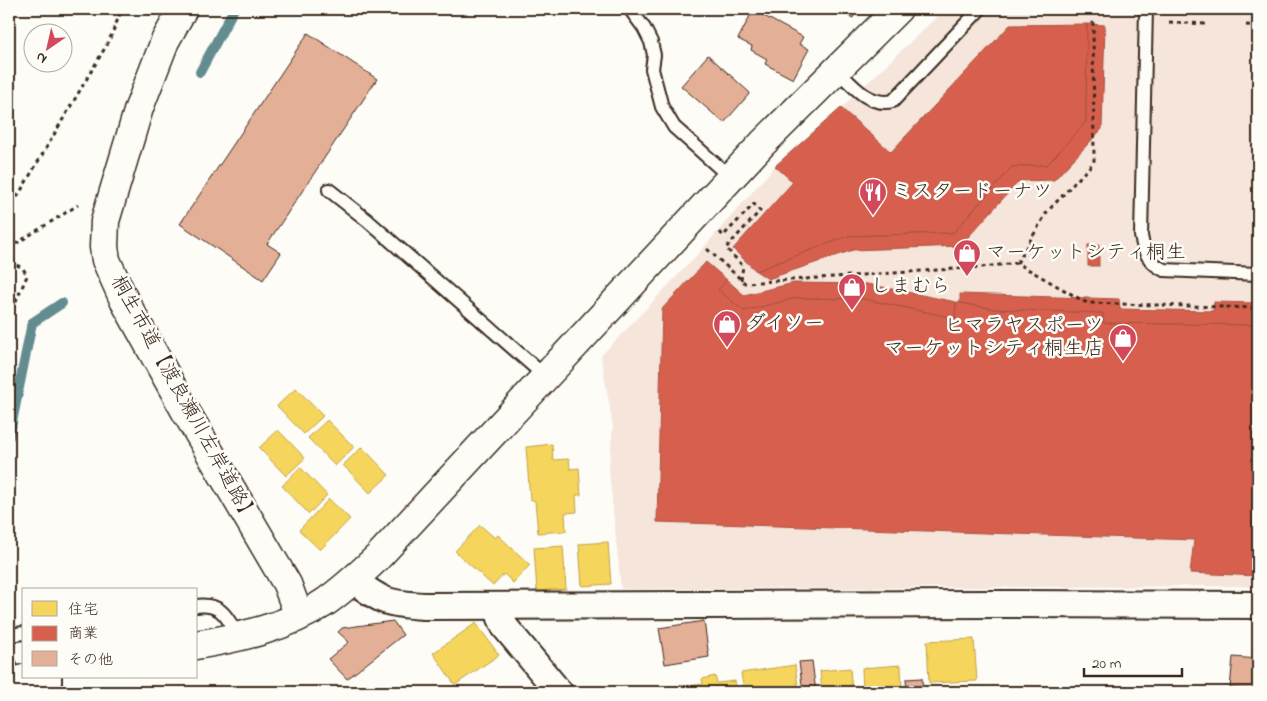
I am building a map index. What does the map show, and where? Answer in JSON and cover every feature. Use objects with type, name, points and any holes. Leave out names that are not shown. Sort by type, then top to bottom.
[{"type":"street","name":"桐生市道【渡良瀬川左岸道路】","points":[[183,9],[165,41],[139,108],[105,221],[104,247],[106,260],[124,300],[186,412],[287,584],[299,616]]},
{"type":"street","points":[[198,645],[276,626],[322,604],[354,580],[547,378],[731,178],[836,69],[898,9]]},
{"type":"street","points":[[354,580],[380,599],[401,605],[1258,605]]},
{"type":"street","points":[[499,606],[500,618],[505,627],[560,692]]},
{"type":"street","points":[[48,678],[48,692]]},
{"type":"lane","points":[[630,9],[644,28],[651,42],[654,55],[652,69],[662,107],[674,126],[731,178]]},
{"type":"lane","points":[[836,69],[852,85],[875,101],[883,103],[893,101],[980,9]]},
{"type":"lane","points":[[1146,9],[1141,236],[1144,249],[1149,259],[1156,266],[1164,270],[1258,274]]},
{"type":"lane","points":[[329,190],[368,220],[547,378]]},
{"type":"lane","points":[[198,606],[212,606],[220,610],[238,636]]},
{"type":"lane","points":[[9,635],[22,633]]},
{"type":"path","points":[[9,211],[109,41],[122,9]]},
{"type":"path","points":[[1017,263],[1047,212],[1094,162],[1093,18]]},
{"type":"path","points":[[1166,22],[1205,24]]},
{"type":"path","points":[[1246,26],[1258,26]]},
{"type":"path","points":[[9,248],[73,207],[84,203]]},
{"type":"path","points":[[718,230],[723,236],[754,204],[760,211],[726,248],[744,266],[741,280]]},
{"type":"path","points":[[715,257],[745,283],[1017,263],[1087,303],[1258,308]]},
{"type":"path","points":[[9,262],[20,267],[27,276],[9,317]]},
{"type":"shaded area","name":"マーケットシティ桐生","points":[[945,9],[1258,9],[1258,587],[621,589],[609,469],[613,426],[601,356],[698,254],[775,166],[841,108]]},
{"type":"building: 住宅","points":[[296,388],[323,416],[304,434],[277,406]]},
{"type":"building: 住宅","points":[[327,420],[354,447],[335,466],[308,438]]},
{"type":"building: 住宅","points":[[278,430],[305,458],[286,476],[259,448]]},
{"type":"building: 住宅","points":[[552,444],[553,460],[569,459],[570,469],[579,468],[581,495],[576,495],[577,512],[565,513],[566,531],[538,533],[535,501],[530,499],[526,447]]},
{"type":"building: 住宅","points":[[362,447],[389,475],[370,493],[343,465]]},
{"type":"building: 住宅","points":[[300,467],[327,495],[309,514],[282,486]]},
{"type":"building: 住宅","points":[[329,499],[350,519],[320,550],[299,530]]},
{"type":"building: 住宅","points":[[480,525],[495,538],[498,535],[530,565],[513,583],[504,574],[493,586],[455,551]]},
{"type":"building: 住宅","points":[[608,542],[611,584],[582,586],[579,544]]},
{"type":"building: 住宅","points":[[563,546],[566,589],[537,591],[534,548]]},
{"type":"building: 住宅","points":[[476,623],[499,655],[455,685],[433,653]]},
{"type":"building: 住宅","points":[[974,639],[977,681],[929,683],[927,641]]},
{"type":"building: 住宅","points":[[795,665],[799,692],[744,692],[741,673]]},
{"type":"building: 住宅","points":[[901,665],[902,692],[863,692],[862,668]]},
{"type":"building: 住宅","points":[[850,668],[852,692],[822,692],[820,671]]},
{"type":"building: 住宅","points":[[715,676],[717,683],[735,681],[737,692],[671,692],[671,689],[703,684],[702,679]]},
{"type":"building: 住宅","points":[[1018,686],[1061,687],[1061,692],[1018,692]]},
{"type":"building: 商業","points":[[1087,24],[1086,122],[1047,165],[1012,167],[953,233],[848,236],[756,271],[733,249],[793,182],[775,166],[841,108],[891,152],[1010,25]]},
{"type":"building: 商業","points":[[1087,24],[1105,25],[1102,129],[1054,180],[1019,181],[960,246],[853,250],[768,279],[756,271],[848,236],[953,233],[1012,167],[1047,165],[1086,122]]},
{"type":"building: 商業","points":[[1088,245],[1099,245],[1099,266],[1088,266]]},
{"type":"building: 商業","points":[[706,262],[727,280],[718,290],[744,311],[796,298],[864,299],[955,318],[956,302],[995,309],[1103,313],[1103,323],[1258,325],[1258,576],[1190,573],[1194,540],[657,522],[662,309]]},
{"type":"building: 商業","points":[[727,280],[744,295],[794,283],[867,284],[956,302],[955,318],[864,299],[796,298],[744,311],[718,290]]},
{"type":"building: 商業","points":[[960,294],[1119,299],[1120,309],[1213,311],[1214,302],[1258,303],[1258,325],[1103,323],[1103,313],[995,309],[960,303]]},
{"type":"building: その他","points":[[833,9],[857,9],[853,18]]},
{"type":"building: その他","points":[[753,10],[803,37],[799,44],[809,49],[793,79],[765,64],[767,59],[751,50],[752,46],[738,39]]},
{"type":"building: その他","points":[[308,33],[377,79],[267,244],[281,253],[263,280],[180,224]]},
{"type":"building: その他","points":[[708,55],[750,93],[724,123],[681,86]]},
{"type":"building: その他","points":[[393,621],[403,635],[347,679],[328,659],[349,642],[338,632],[342,628]]},
{"type":"building: その他","points":[[704,621],[709,657],[665,664],[659,628]]},
{"type":"building: その他","points":[[1233,657],[1258,659],[1256,691],[1230,688]]},
{"type":"building: その他","points":[[812,661],[816,692],[803,692],[799,662]]},
{"type":"building: その他","points":[[922,678],[923,692],[907,692],[906,679]]},
{"type":"waterway","points":[[200,72],[234,9]]},
{"type":"waterway","points":[[9,437],[32,323],[62,303]]},
{"type":"place","name":"ミスタードーナツ","points":[[873,216]]},
{"type":"place","name":"マーケットシティ桐生","points":[[967,277]]},
{"type":"place","name":"しまむら","points":[[852,311]]},
{"type":"place","name":"ダイソー","points":[[727,348]]},
{"type":"place","name":"ヒマラヤスポーツ マーケットシティ桐生店","points":[[1123,362]]}]
